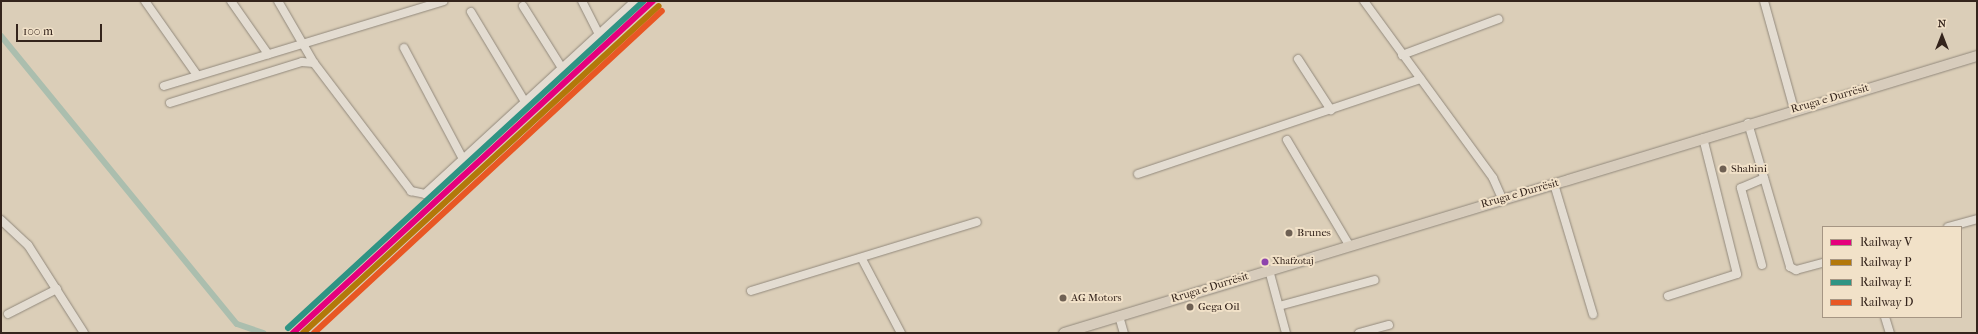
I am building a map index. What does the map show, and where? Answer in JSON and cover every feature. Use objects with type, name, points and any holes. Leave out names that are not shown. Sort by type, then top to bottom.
[{"type":"main road","name":"Rruga e Durrësit","points":[[1064,333],[1502,198],[1554,184],[1794,109],[1977,56]]},
{"type":"street","points":[[145,1],[197,75]]},
{"type":"street","points":[[231,1],[268,54]]},
{"type":"street","points":[[278,1],[306,43],[314,63]]},
{"type":"street","points":[[164,86],[306,43],[422,4],[443,1]]},
{"type":"street","points":[[582,1],[599,34]]},
{"type":"street","points":[[170,103],[302,62],[314,63],[321,68],[411,191],[425,194],[636,1]]},
{"type":"street","points":[[1364,1],[1493,178],[1502,198]]},
{"type":"street","points":[[1764,1],[1794,109]]},
{"type":"street","points":[[523,6],[562,68]]},
{"type":"street","points":[[471,12],[525,102]]},
{"type":"street","points":[[1402,55],[1499,20]]},
{"type":"street","points":[[404,48],[463,159]]},
{"type":"street","points":[[1298,59],[1331,110]]},
{"type":"street","points":[[1138,174],[1420,79]]},
{"type":"street","points":[[1748,123],[1790,267],[1799,270],[1822,263]]},
{"type":"street","points":[[1668,296],[1737,274],[1703,138]]},
{"type":"street","points":[[1287,140],[1349,245]]},
{"type":"street","points":[[1762,266],[1741,188],[1764,178]]},
{"type":"street","points":[[1554,184],[1593,314]]},
{"type":"street","points":[[1952,226],[1977,219]]},
{"type":"street","points":[[1,220],[28,245],[84,333]]},
{"type":"street","points":[[751,291],[862,259],[977,222]]},
{"type":"street","points":[[862,259],[901,333]]},
{"type":"street","points":[[1269,270],[1286,333]]},
{"type":"street","points":[[1279,306],[1375,280]]},
{"type":"street","points":[[8,314],[57,289]]},
{"type":"street","points":[[1119,316],[1124,333]]},
{"type":"street","points":[[1885,318],[1890,333]]},
{"type":"street","points":[[1359,333],[1389,325]]},
{"type":"waterway","points":[[1,36],[237,324],[263,333]]},
{"type":"rail line","name":"E","points":[[288,328],[643,1]]},
{"type":"rail line","name":"V","points":[[293,333],[653,1]]},
{"type":"rail line","name":"P","points":[[303,333],[658,6]]},
{"type":"rail line","name":"D","points":[[314,333],[662,11]]},
{"type":"place","name":"Shahini","points":[[1723,169]]},
{"type":"place","name":"Brunes","points":[[1289,233]]},
{"type":"place","name":"Xhafzotaj","points":[[1265,262]]},
{"type":"place","name":"AG Motors","points":[[1063,298]]},
{"type":"place","name":"Gega Oil","points":[[1190,307]]}]
